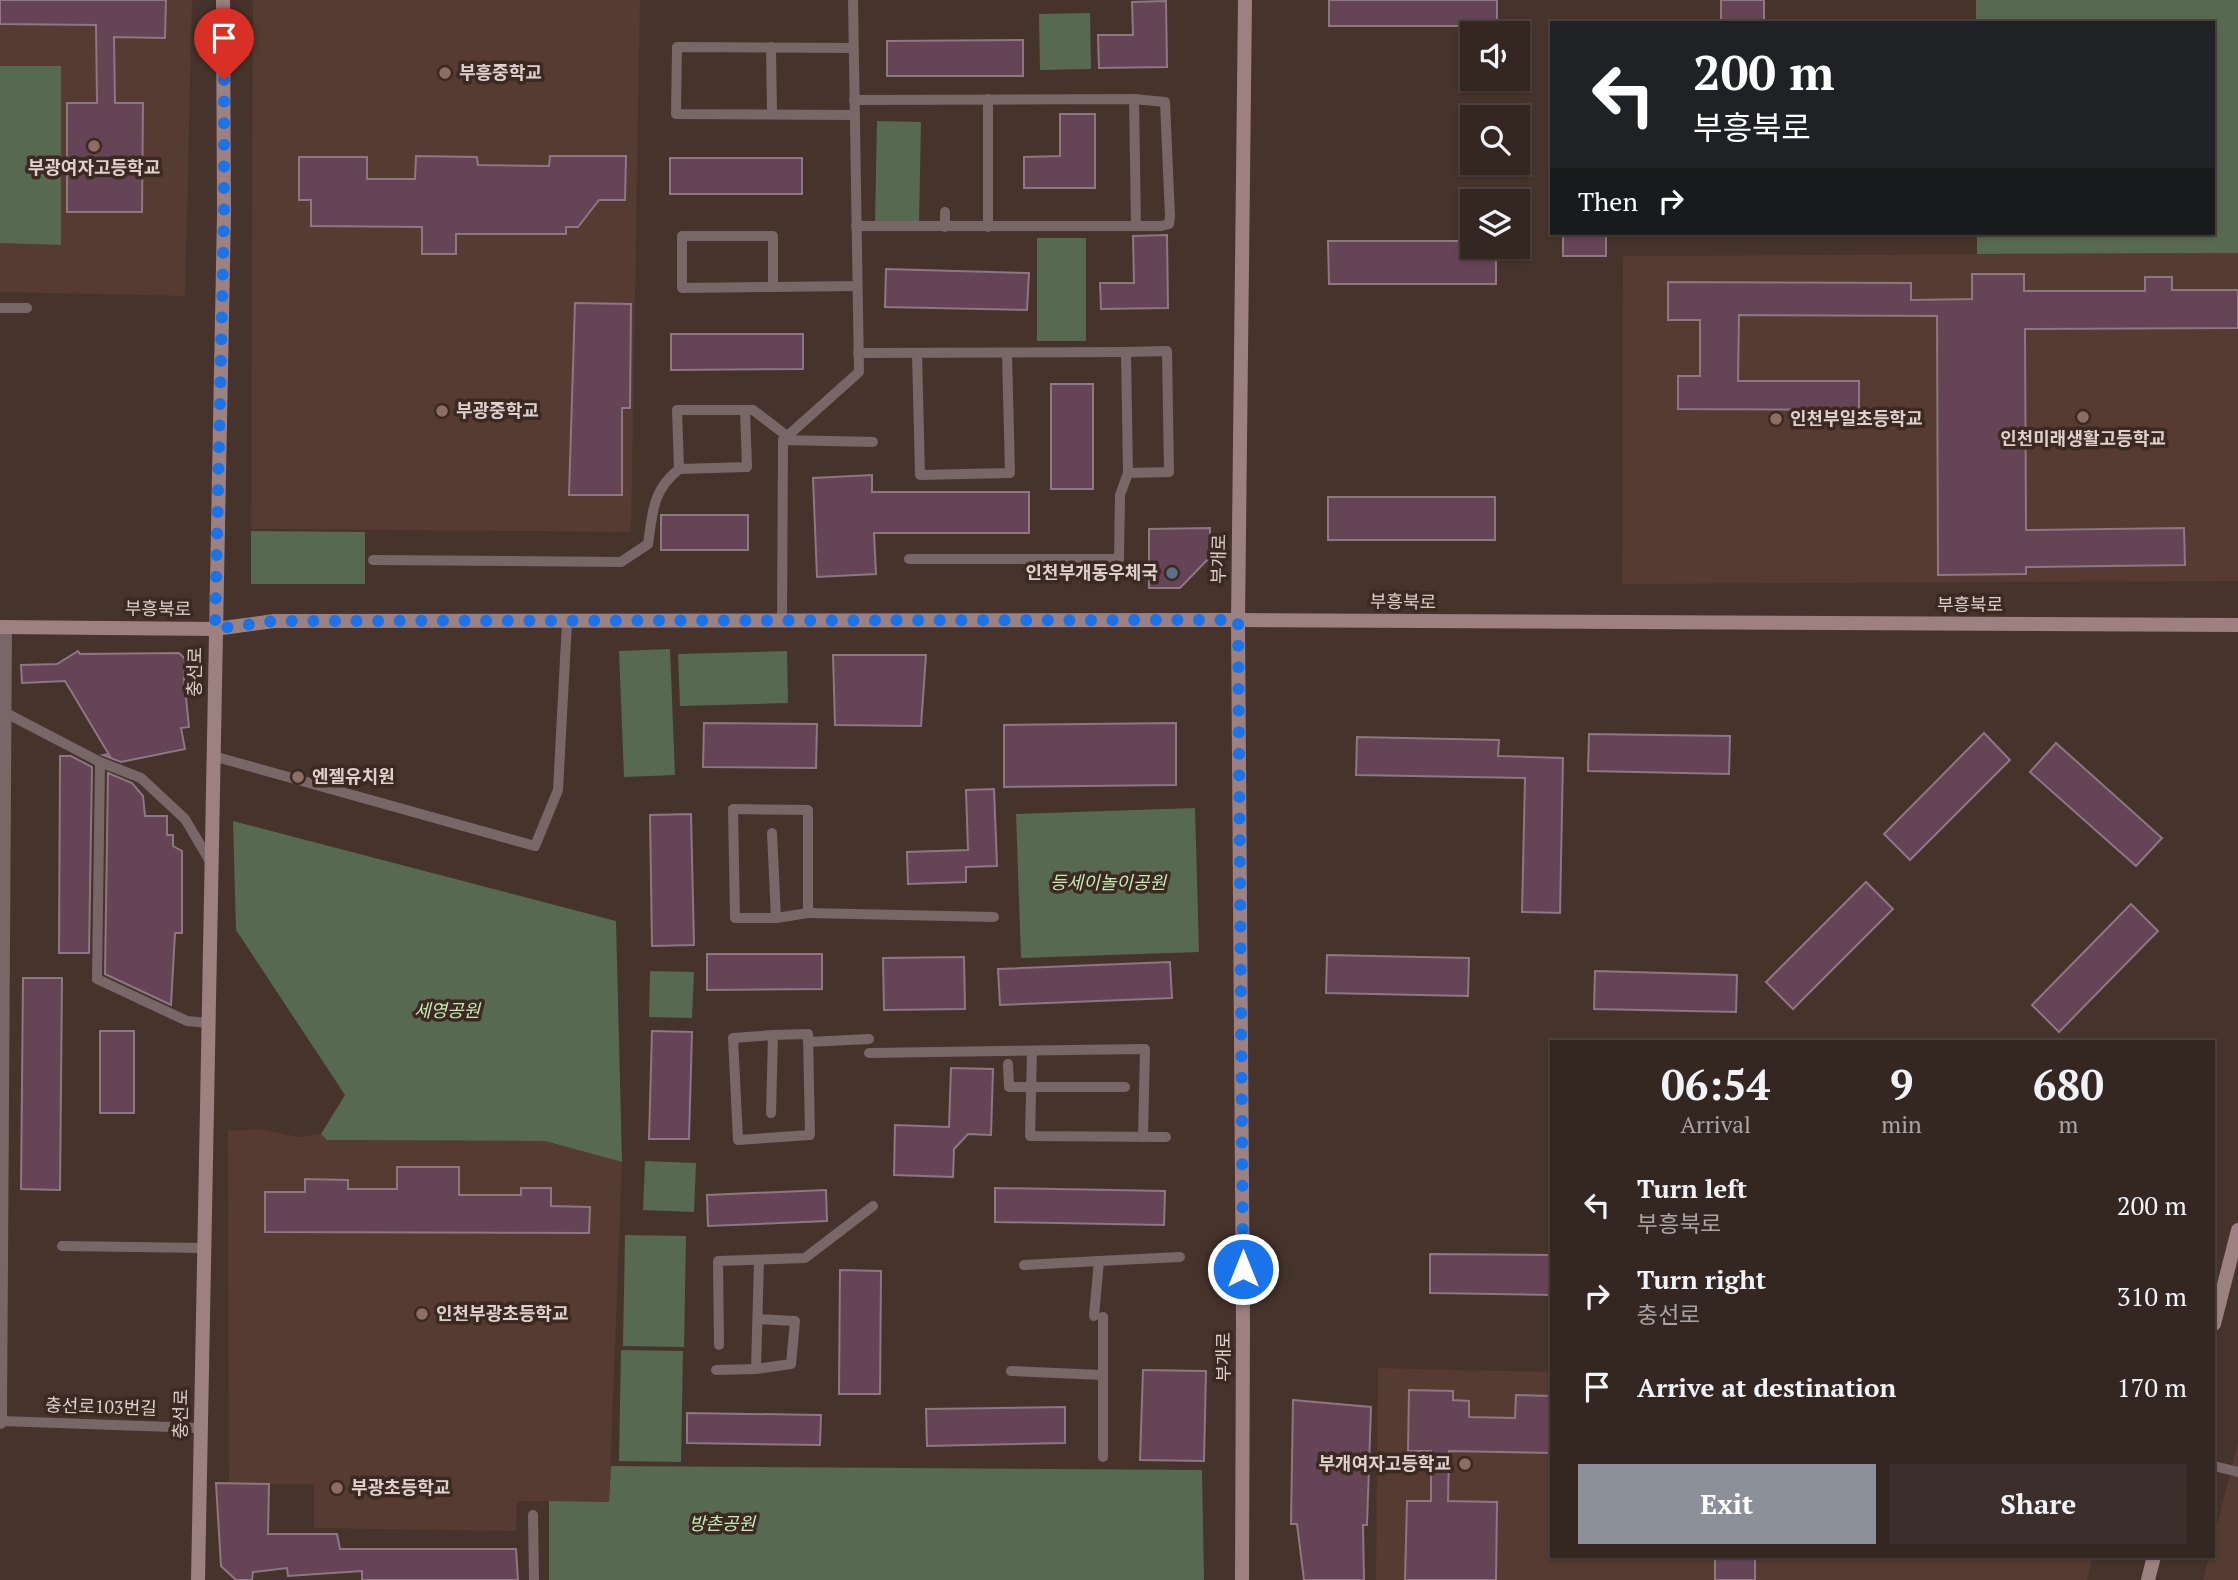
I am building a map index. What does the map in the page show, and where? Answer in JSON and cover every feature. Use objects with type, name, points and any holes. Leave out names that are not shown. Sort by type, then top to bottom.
[{"type":"street","name":"충선로","points":[[198,1580],[224,213],[223,0]]},
{"type":"street","name":"부개로","points":[[1242,1580],[1238,620],[1245,0]]},
{"type":"street","name":"부흥북로","points":[[2,627],[215,629],[274,621],[1238,620],[2238,625]]},
{"type":"street","points":[[0,1422],[4,712],[2,627]]},
{"type":"street","points":[[2215,1320],[2238,1230]]},
{"type":"street","points":[[2148,1580],[2154,1558]]},
{"type":"lane","points":[[782,622],[785,438],[859,372],[853,0]]},
{"type":"lane","points":[[853,48],[677,47],[676,114],[855,115]]},
{"type":"lane","points":[[771,47],[772,114]]},
{"type":"lane","points":[[988,99],[988,227]]},
{"type":"lane","points":[[1134,99],[1136,226]]},
{"type":"lane","points":[[854,100],[1157,99],[1165,102],[1167,108],[1170,216],[1169,224],[1136,226],[856,226]]},
{"type":"lane","points":[[945,212],[945,227]]},
{"type":"lane","points":[[773,287],[773,236],[682,236],[682,288],[773,287],[857,286]]},
{"type":"lane","points":[[0,307],[27,308]]},
{"type":"lane","points":[[858,353],[1167,351],[1169,472],[1128,473]]},
{"type":"lane","points":[[909,558],[1119,559],[1119,495],[1128,473],[1126,352]]},
{"type":"lane","points":[[917,354],[920,475],[1010,473],[1007,353]]},
{"type":"lane","points":[[679,469],[677,410],[753,410],[785,438],[873,442]]},
{"type":"lane","points":[[373,560],[621,562],[648,544],[655,500],[663,482],[679,469],[747,467],[745,410]]},
{"type":"lane","points":[[213,756],[535,846],[558,790],[567,622]]},
{"type":"lane","points":[[4,712],[100,762],[141,778],[186,819],[211,863]]},
{"type":"lane","points":[[100,762],[97,979],[187,1021],[208,1023]]},
{"type":"lane","points":[[808,913],[808,810],[733,809],[735,918],[776,918],[808,913],[994,917]]},
{"type":"lane","points":[[772,833],[776,918]]},
{"type":"lane","points":[[808,1034],[810,1135],[738,1140],[733,1038],[773,1035],[808,1034]]},
{"type":"lane","points":[[771,1113],[773,1035]]},
{"type":"lane","points":[[808,1042],[869,1039]]},
{"type":"lane","points":[[869,1053],[1145,1049],[1143,1137]]},
{"type":"lane","points":[[1032,1051],[1030,1136],[1166,1137]]},
{"type":"lane","points":[[1007,1064],[1009,1087],[1125,1087]]},
{"type":"lane","points":[[719,1345],[718,1261],[805,1258],[873,1206]]},
{"type":"lane","points":[[62,1247],[204,1248]]},
{"type":"lane","points":[[1024,1265],[1180,1256]]},
{"type":"lane","points":[[756,1369],[759,1260]]},
{"type":"lane","points":[[1099,1261],[1103,1458]]},
{"type":"lane","points":[[716,1370],[756,1369],[791,1364],[795,1321],[758,1319]]},
{"type":"lane","points":[[1011,1371],[1102,1375]]},
{"type":"lane","name":"충선로103번길","points":[[0,1422],[200,1428]]},
{"type":"lane","points":[[2215,1466],[2238,1472]]},
{"type":"lane","points":[[533,1514],[534,1580]]},
{"type":"shaded area","name":"부광여자고등학교","points":[[0,0],[192,0],[185,296],[0,292]]},
{"type":"shaded area","name":"부광중학교","points":[[253,0],[640,0],[631,532],[251,529]]},
{"type":"shaded area","points":[[2238,253],[2238,581],[1622,584],[1623,256]]},
{"type":"shaded area","name":"인천부광초등학교","points":[[259,1129],[298,1137],[321,1134],[328,1140],[545,1141],[622,1162],[609,1502],[517,1501],[516,1531],[314,1528],[314,1484],[229,1484],[228,1131]]},
{"type":"shaded area","name":"부개여자고등학교","points":[[1378,1368],[1550,1372],[1550,1558],[2092,1558],[2087,1580],[1376,1580]]},
{"type":"shaded area","points":[[2238,1442],[2238,1580],[2203,1580],[2208,1558],[2215,1558],[2215,1534]]},
{"type":"green space","points":[[1976,0],[2238,0],[2238,253],[1977,254],[1977,235],[2215,235],[2215,21],[1976,21]]},
{"type":"green space","points":[[1090,13],[1091,69],[1040,70],[1039,14]]},
{"type":"green space","points":[[0,66],[61,66],[61,245],[0,243]]},
{"type":"green space","points":[[877,121],[921,122],[919,222],[875,222]]},
{"type":"green space","points":[[1037,238],[1086,238],[1086,341],[1037,341]]},
{"type":"green space","points":[[251,531],[365,532],[365,584],[251,584]]},
{"type":"green space","points":[[670,649],[675,775],[624,777],[619,651]]},
{"type":"green space","points":[[787,651],[788,703],[680,706],[678,654]]},
{"type":"green space","name":"등세이놀이공원","points":[[1195,808],[1199,952],[1021,958],[1016,814]]},
{"type":"green space","name":"세영공원","points":[[233,821],[616,921],[622,1162],[545,1141],[327,1140],[321,1134],[345,1095],[236,930]]},
{"type":"green space","points":[[650,971],[694,972],[692,1018],[649,1017]]},
{"type":"green space","points":[[645,1161],[696,1163],[694,1212],[643,1210]]},
{"type":"green space","points":[[625,1235],[686,1236],[684,1347],[623,1346]]},
{"type":"green space","points":[[621,1350],[683,1351],[681,1462],[619,1461]]},
{"type":"green space","name":"방촌공원","points":[[611,1466],[1202,1470],[1204,1580],[549,1580],[549,1501],[609,1502]]},
{"type":"building","points":[[0,0],[166,0],[165,38],[114,37],[115,103],[143,103],[142,212],[67,212],[67,103],[97,103],[96,25],[0,24]]},
{"type":"building","points":[[1329,0],[1497,0],[1497,21],[1460,21],[1460,26],[1329,26]]},
{"type":"building","points":[[1721,0],[1764,0],[1764,21],[1721,21]]},
{"type":"building","points":[[1166,1],[1167,67],[1099,68],[1098,35],[1133,35],[1132,2]]},
{"type":"building","points":[[1023,40],[1023,76],[887,76],[887,41]]},
{"type":"building","points":[[1060,114],[1095,114],[1095,188],[1024,188],[1024,157],[1060,156]]},
{"type":"building","points":[[416,156],[477,157],[478,165],[549,166],[550,156],[626,156],[625,200],[599,200],[578,227],[566,227],[566,234],[456,234],[456,254],[422,254],[422,227],[311,226],[311,200],[299,200],[299,157],[367,157],[367,179],[415,179]]},
{"type":"building","points":[[670,158],[802,158],[802,194],[670,194]]},
{"type":"building","points":[[1167,235],[1168,308],[1101,309],[1100,283],[1134,283],[1133,236]]},
{"type":"building","points":[[1563,235],[1606,235],[1606,256],[1563,256]]},
{"type":"building","points":[[1328,241],[1460,241],[1460,259],[1496,259],[1496,284],[1329,284]]},
{"type":"building","points":[[886,269],[1029,273],[1027,310],[885,307]]},
{"type":"building","points":[[1972,274],[2024,274],[2024,291],[2145,291],[2145,277],[2172,277],[2172,290],[2238,290],[2238,328],[2025,329],[2026,530],[2184,528],[2185,565],[2026,567],[2026,574],[1938,575],[1937,316],[1739,315],[1738,381],[1859,381],[1859,410],[1678,409],[1678,376],[1700,376],[1700,320],[1668,320],[1668,282],[1911,283],[1911,300],[1972,299]]},
{"type":"building","points":[[575,303],[631,304],[630,408],[622,408],[622,495],[569,495]]},
{"type":"building","points":[[671,334],[803,334],[803,369],[671,370]]},
{"type":"building","points":[[1051,384],[1093,384],[1093,489],[1051,489]]},
{"type":"building","points":[[872,475],[872,492],[1029,492],[1029,533],[874,533],[876,574],[817,577],[813,478]]},
{"type":"building","points":[[1328,497],[1495,497],[1495,540],[1328,540]]},
{"type":"building","points":[[661,515],[748,515],[748,550],[661,550]]},
{"type":"building","name":"인천부개동우체국","points":[[1210,528],[1210,557],[1180,588],[1149,588],[1149,529]]},
{"type":"building","points":[[78,651],[80,654],[179,653],[185,659],[184,678],[189,727],[181,728],[185,749],[121,762],[103,755],[108,754],[111,758],[65,681],[22,683],[21,665],[57,664]]},
{"type":"building","points":[[833,655],[926,655],[921,726],[835,725]]},
{"type":"building","points":[[704,723],[817,724],[816,768],[703,767]]},
{"type":"building","points":[[1176,723],[1176,785],[1004,787],[1004,725]]},
{"type":"building","points":[[1984,733],[2010,760],[1910,860],[1884,834]]},
{"type":"building","points":[[1589,734],[1730,736],[1729,774],[1588,771]]},
{"type":"building","points":[[1357,737],[1499,740],[1498,756],[1563,758],[1560,913],[1522,912],[1525,778],[1356,775]]},
{"type":"building","points":[[2056,743],[2162,838],[2136,866],[2030,772]]},
{"type":"building","points":[[60,756],[71,756],[92,767],[89,953],[59,953]]},
{"type":"building","points":[[108,773],[132,783],[143,796],[145,816],[167,816],[167,835],[173,835],[173,846],[182,851],[182,933],[175,933],[171,1005],[105,974]]},
{"type":"building","points":[[994,789],[997,866],[966,867],[966,882],[908,884],[907,852],[968,850],[966,790]]},
{"type":"building","points":[[691,814],[694,945],[652,946],[650,815]]},
{"type":"building","points":[[1866,882],[1893,909],[1793,1009],[1766,982]]},
{"type":"building","points":[[2131,904],[2158,931],[2059,1032],[2032,1005]]},
{"type":"building","points":[[707,954],[822,954],[822,989],[707,990]]},
{"type":"building","points":[[1327,955],[1469,958],[1468,996],[1326,993]]},
{"type":"building","points":[[964,957],[965,1009],[884,1010],[883,958]]},
{"type":"building","points":[[1170,962],[1172,998],[1000,1005],[998,969]]},
{"type":"building","points":[[1595,971],[1737,975],[1736,1012],[1594,1009]]},
{"type":"building","points":[[23,978],[62,978],[60,1190],[21,1189]]},
{"type":"building","points":[[100,1031],[134,1031],[134,1113],[100,1113]]},
{"type":"building","points":[[652,1031],[692,1032],[689,1139],[649,1139]]},
{"type":"building","points":[[951,1068],[993,1069],[991,1135],[968,1134],[954,1149],[953,1177],[894,1175],[895,1125],[949,1127]]},
{"type":"building","points":[[397,1167],[459,1167],[459,1195],[521,1195],[521,1188],[551,1188],[551,1206],[590,1207],[589,1233],[265,1232],[265,1192],[305,1192],[305,1179],[348,1180],[348,1189],[397,1189]]},
{"type":"building","points":[[995,1188],[1165,1191],[1164,1225],[995,1222]]},
{"type":"building","points":[[826,1190],[827,1221],[708,1226],[707,1195]]},
{"type":"building","points":[[1430,1254],[1550,1255],[1550,1295],[1430,1293]]},
{"type":"building","points":[[840,1270],[881,1271],[880,1394],[839,1394]]},
{"type":"building","points":[[1143,1370],[1206,1371],[1204,1461],[1140,1460]]},
{"type":"building","points":[[1409,1390],[1453,1391],[1453,1400],[1469,1401],[1469,1417],[1515,1418],[1516,1395],[1550,1396],[1550,1453],[1449,1451],[1448,1501],[1497,1502],[1496,1580],[1405,1580],[1407,1501],[1431,1501],[1431,1451],[1408,1451]]},
{"type":"building","points":[[1293,1400],[1371,1407],[1367,1525],[1363,1525],[1364,1580],[1304,1580],[1297,1524],[1291,1524]]},
{"type":"building","points":[[1065,1407],[1065,1443],[927,1446],[926,1409]]},
{"type":"building","points":[[687,1413],[821,1415],[820,1445],[687,1443]]},
{"type":"building","points":[[216,1483],[269,1484],[268,1534],[337,1534],[340,1549],[516,1549],[518,1580],[362,1580],[362,1571],[288,1576],[287,1568],[253,1572],[252,1580],[236,1580],[221,1566]]},
{"type":"building","points":[[1715,1558],[1755,1558],[1755,1580],[1715,1580]]},
{"type":"place","name":"부흥중학교","points":[[445,73]]},
{"type":"place","name":"부광여자고등학교","points":[[94,146]]},
{"type":"place","name":"부광중학교","points":[[442,411]]},
{"type":"place","name":"인천미래생활고등학교","points":[[2083,417]]},
{"type":"place","name":"인천부일초등학교","points":[[1776,419]]},
{"type":"place","name":"인천부개동우체국","points":[[1172,573]]},
{"type":"place","name":"엔젤유치원","points":[[298,777]]},
{"type":"place","name":"인천부광초등학교","points":[[422,1314]]},
{"type":"place","name":"부개여자고등학교","points":[[1465,1464]]},
{"type":"place","name":"부광초등학교","points":[[337,1488]]},
{"type":"route","points":[[224,80],[224,213],[215,629],[274,621],[1238,620],[1243,1269]]}]
